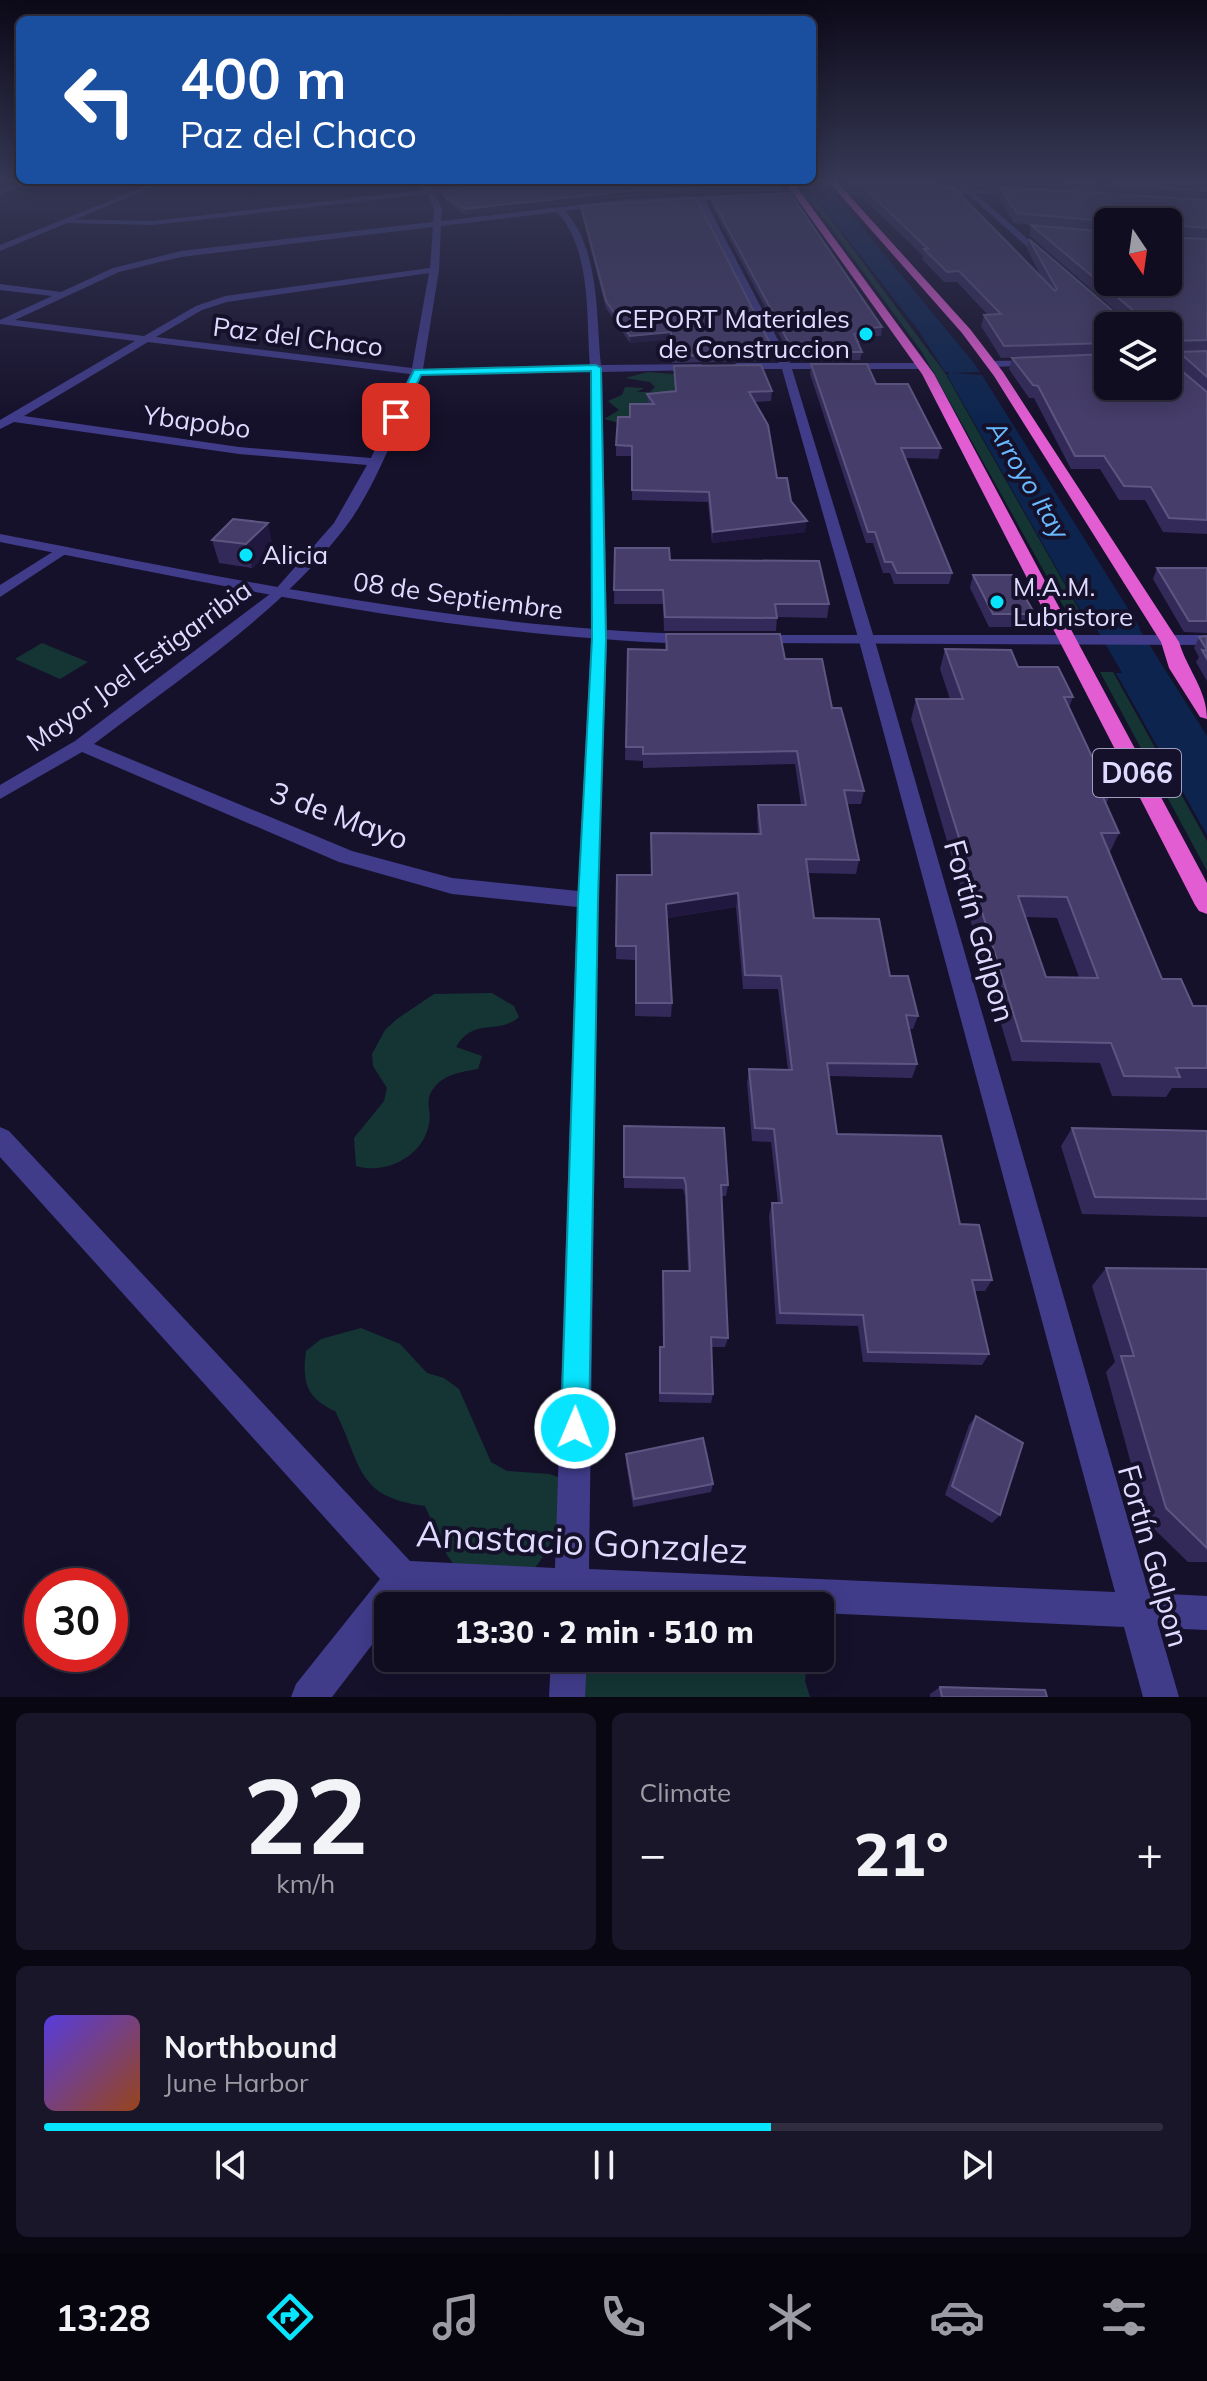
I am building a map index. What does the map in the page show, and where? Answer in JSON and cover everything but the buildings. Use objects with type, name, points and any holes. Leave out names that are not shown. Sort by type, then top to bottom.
[{"type":"highway","name":"D066","points":[[847,261],[924,366],[1207,905]]},
{"type":"highway","name":"D066","points":[[901,261],[966,331],[991,364],[1170,642],[1178,668],[1207,713]]},
{"type":"street","points":[[2,323],[116,270],[152,261]]},
{"type":"street","name":"Mayor Joel Estigarribia","points":[[0,793],[81,745],[279,594],[340,525],[375,462],[417,372],[435,261]]},
{"type":"street","points":[[571,1592],[588,900],[599,639],[596,368],[584,261]]},
{"type":"street","name":"Fortín Galpon","points":[[733,261],[786,366],[867,641],[1161,1697]]},
{"type":"street","points":[[1049,261],[1056,267]]},
{"type":"street","points":[[0,425],[199,308],[225,299],[434,270]]},
{"type":"street","points":[[0,287],[59,294]]},
{"type":"street","name":"Paz del Chaco","points":[[2,323],[417,372],[707,367]]},
{"type":"street","points":[[1182,358],[1207,357]]},
{"type":"street","points":[[991,364],[1049,362]]},
{"type":"street","points":[[723,367],[924,366]]},
{"type":"street","name":"Ybapobo","points":[[13,418],[199,448],[276,457],[375,462]]},
{"type":"street","name":"08 de Septiembre","points":[[0,538],[279,594],[434,619],[599,639],[709,640]]},
{"type":"street","points":[[0,592],[62,550]]},
{"type":"street","points":[[741,640],[1207,640]]},
{"type":"street","name":"3 de Mayo","points":[[81,745],[346,857],[452,886],[588,900]]},
{"type":"street","name":"Anastacio Gonzalez","points":[[0,1139],[402,1578],[550,1592]]},
{"type":"street","points":[[309,1697],[402,1578]]},
{"type":"street","name":"Anastacio Gonzalez","points":[[834,1601],[1136,1608],[1207,1613]]},
{"type":"street","points":[[567,1697],[568,1672]]},
{"type":"green space","points":[[855,261],[862,261],[945,373],[1089,627],[1075,627],[922,352]]},
{"type":"green space","points":[[648,372],[685,375],[674,389],[677,395],[619,423],[604,419],[619,410],[608,401],[622,395],[625,387],[644,388],[637,392],[650,392],[655,387],[650,382],[625,378]]},
{"type":"green space","points":[[42,643],[88,662],[60,679],[15,659]]},
{"type":"green space","points":[[1100,672],[1113,672],[1207,841],[1207,871]]},
{"type":"green space","points":[[492,993],[514,1006],[519,1017],[503,1025],[471,1032],[456,1047],[482,1056],[478,1069],[448,1077],[433,1089],[429,1098],[429,1124],[419,1146],[401,1161],[390,1165],[379,1168],[356,1166],[354,1138],[384,1101],[387,1088],[373,1066],[372,1054],[385,1030],[434,994]]},
{"type":"green space","points":[[361,1328],[400,1344],[427,1373],[444,1378],[459,1389],[491,1462],[507,1471],[549,1474],[567,1480],[558,1523],[548,1549],[520,1582],[460,1573],[447,1555],[425,1506],[385,1495],[372,1486],[357,1462],[335,1411],[312,1394],[306,1380],[306,1351],[321,1339]]},
{"type":"green space","points":[[577,1672],[806,1672],[805,1681],[810,1697],[577,1697]]},
{"type":"water","points":[[865,261],[890,261],[974,363],[980,372],[951,373],[982,375],[1140,628],[1090,627],[947,375],[950,372],[945,372],[918,330]]},
{"type":"water","points":[[1116,673],[1164,673],[1207,742],[1207,835]]},
{"type":"waterway","name":"Arroyo Itay","points":[[1079,564],[1207,776]]},
{"type":"place","name":"CEPORT Materiales de Construccion","points":[[866,334]]},
{"type":"place","name":"Alicia","points":[[246,555]]},
{"type":"place","name":"M.A.M. Lubristore","points":[[997,602]]},
{"type":"route","points":[[396,417],[417,372],[596,368],[599,639],[588,900],[575,1428]]}]
